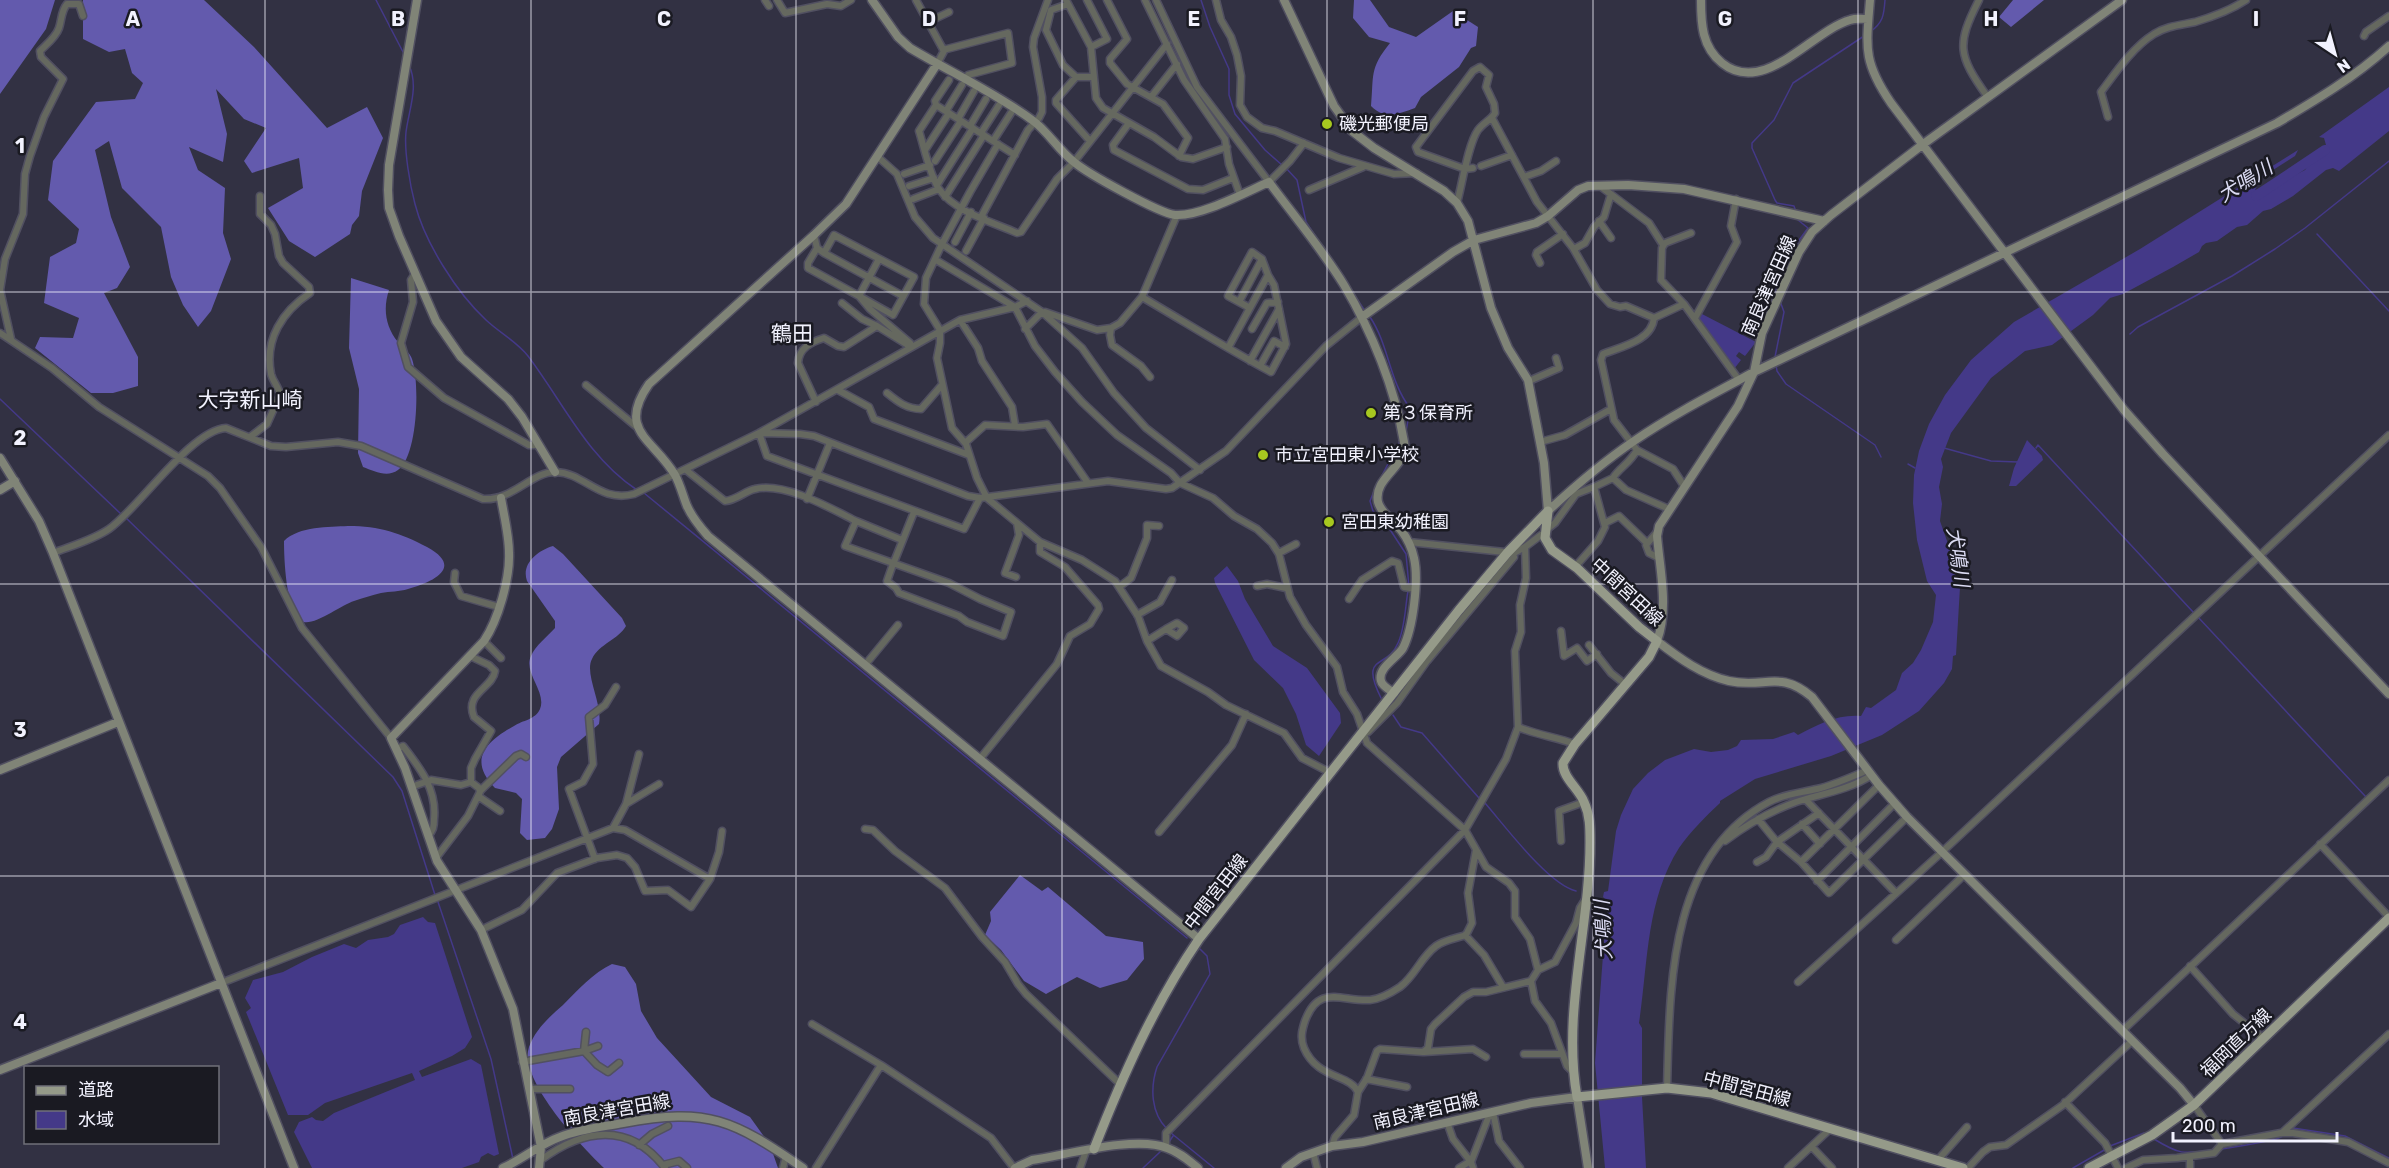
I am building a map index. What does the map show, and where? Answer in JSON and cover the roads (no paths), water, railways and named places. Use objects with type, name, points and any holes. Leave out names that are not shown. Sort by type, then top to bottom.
[{"type":"main road","points":[[1543,533],[1548,511]]},
{"type":"main road","name":"中間宮田線","points":[[1090,1150],[1162,999],[1199,939],[1331,773],[1397,695],[1459,609],[1548,511]]},
{"type":"main road","name":"中間宮田線","points":[[1543,533],[1552,549],[1657,641],[1649,657],[1575,744],[1563,767],[1584,802],[1590,823],[1587,897],[1572,1027],[1572,1071],[1580,1097],[1665,1088],[1711,1093],[1963,1168]]},
{"type":"main road","name":"福岡直方線","points":[[2089,1168],[2152,1135],[2194,1106],[2389,917]]},
{"type":"street","points":[[417,0],[397,112],[388,190],[392,218],[436,321],[450,343],[473,369],[508,399],[522,417],[555,472]]},
{"type":"street","points":[[777,0],[785,14],[827,4],[841,6],[851,0]]},
{"type":"street","points":[[872,0],[898,37],[910,48],[963,82],[1035,122],[1074,162],[1161,211],[1177,215],[1192,214],[1269,182],[1304,143]]},
{"type":"street","points":[[916,0],[943,50]]},
{"type":"street","points":[[966,251],[1030,125],[1042,112],[1034,57],[1034,38],[1048,0]]},
{"type":"street","points":[[1087,0],[1107,39],[1091,47]]},
{"type":"street","points":[[1107,0],[1127,39],[1110,59],[1110,63],[1127,84],[1163,104],[1188,138],[1179,156]]},
{"type":"street","points":[[1145,0],[1184,80],[1225,139],[1233,178],[1240,195]]},
{"type":"street","points":[[1156,0],[1197,87],[1365,315],[1389,384],[1404,443],[1402,458],[1383,481],[1378,498],[1383,511],[1409,542],[1416,571],[1416,589],[1403,647],[1383,669],[1381,677],[1384,685],[1397,695]]},
{"type":"street","points":[[1216,0],[1221,20],[1231,37],[1240,67],[1240,105],[1243,112],[1262,128],[1364,167],[1400,175],[1416,173]]},
{"type":"street","points":[[1284,0],[1334,106],[1346,124],[1358,136],[1444,191],[1457,203],[1468,221],[1491,308],[1508,348],[1529,381],[1540,442],[1548,511]]},
{"type":"street","points":[[1701,0],[1702,34],[1711,52],[1728,67],[1745,72],[1772,68],[1849,20],[1868,19]]},
{"type":"street","points":[[1870,0],[1867,47],[1873,75],[1891,104],[2007,253],[2124,410],[2389,694]]},
{"type":"street","points":[[1979,0],[1963,35],[1962,44],[1967,62],[1985,94]]},
{"type":"street","name":"南良津宮田線","points":[[1657,641],[1664,611],[1658,531],[1669,509],[1738,406],[1754,372],[1762,333],[1799,252],[1812,232],[1985,94],[2122,0]]},
{"type":"street","points":[[2108,117],[2101,92],[2123,63],[2154,34],[2236,7],[2246,0]]},
{"type":"street","points":[[1093,77],[1076,77],[1063,65],[1046,30],[1051,10],[1067,2],[1091,47],[1096,98],[1103,108],[1154,137],[1179,156],[1193,159],[1227,147]]},
{"type":"street","points":[[11,340],[0,290],[5,259],[23,214],[25,174],[30,156],[44,117],[63,79],[40,57],[40,51],[55,36],[60,27],[64,8],[68,3],[79,4],[83,15]]},
{"type":"street","points":[[928,22],[948,12]]},
{"type":"street","points":[[2364,36],[2366,32],[2389,16]]},
{"type":"street","points":[[925,150],[968,75],[1011,63],[1008,33],[943,50]]},
{"type":"street","points":[[949,80],[919,131],[925,150],[933,163],[937,184],[945,196],[962,207],[1017,233],[1021,232],[1057,179],[1074,162],[1167,44]]},
{"type":"street","points":[[1548,511],[1574,491],[1590,474],[1690,406],[1754,372],[2277,123],[2359,72],[2389,46]]},
{"type":"street","points":[[638,428],[636,407],[640,396],[650,384],[814,236],[846,204],[937,64],[943,50]]},
{"type":"street","points":[[1151,97],[1177,64]]},
{"type":"street","points":[[1457,203],[1469,169],[1479,129],[1492,118],[1496,111],[1485,87],[1489,75],[1477,67],[1416,149],[1418,152],[1469,169]]},
{"type":"street","points":[[1076,77],[1056,99],[1056,103],[1090,141]]},
{"type":"street","points":[[904,174],[933,163],[974,92]]},
{"type":"street","points":[[913,199],[937,184],[986,99]]},
{"type":"street","points":[[936,105],[1015,155]]},
{"type":"street","points":[[945,196],[999,105]]},
{"type":"street","points":[[1011,113],[942,244],[927,277],[924,304],[940,330],[937,358],[941,386],[952,428],[965,443],[983,498],[1017,522],[1040,543],[1082,560],[1111,577],[1137,615],[1156,659],[1168,671],[1284,733],[1302,758],[1331,773]]},
{"type":"street","points":[[1492,118],[1524,177],[1548,216],[1574,249],[1597,290],[1610,304],[1626,306],[1654,318]]},
{"type":"street","points":[[1129,123],[1113,145],[1114,150],[1183,188],[1203,190],[1233,178]]},
{"type":"street","points":[[1481,166],[1512,155]]},
{"type":"street","points":[[878,157],[897,174],[915,217],[933,238],[1042,312],[1082,348],[1114,393],[1146,428],[1200,470]]},
{"type":"street","points":[[1524,177],[1541,171],[1556,161]]},
{"type":"street","points":[[1309,190],[1364,167]]},
{"type":"street","points":[[909,186],[937,184]]},
{"type":"street","points":[[759,434],[800,434],[830,442],[968,496],[983,498],[1088,483],[1124,481],[1166,489],[1180,483],[1226,451],[1326,346],[1440,260],[1474,240],[1530,226],[1548,216],[1578,190],[1588,186],[1672,187],[1736,199],[1824,221]]},
{"type":"street","points":[[1600,186],[1649,223],[1663,245],[1660,280],[1684,304],[1739,380]]},
{"type":"street","points":[[1574,249],[1585,243],[1606,214],[1611,194]]},
{"type":"street","points":[[250,437],[267,424],[280,395],[271,373],[270,359],[275,330],[286,313],[310,293],[306,283],[283,263],[279,256],[271,225],[260,214],[260,196]]},
{"type":"street","points":[[1695,318],[1737,242],[1731,226],[1736,199]]},
{"type":"street","points":[[955,242],[971,212]]},
{"type":"street","points":[[1042,312],[1097,330],[1111,328],[1120,323],[1142,297],[1177,215]]},
{"type":"street","points":[[1599,221],[1611,238]]},
{"type":"street","points":[[1663,245],[1691,233]]},
{"type":"street","points":[[1540,263],[1537,252],[1563,234]]},
{"type":"street","points":[[824,253],[834,235],[914,277],[927,277]]},
{"type":"street","points":[[814,236],[817,248],[824,253],[903,297]]},
{"type":"street","points":[[817,248],[808,263],[808,268],[892,315],[914,277]]},
{"type":"street","points":[[1142,297],[1271,372],[1286,344],[1284,328],[1273,281],[1262,259],[1252,252],[1228,296],[1250,308]]},
{"type":"street","points":[[859,296],[879,259]]},
{"type":"street","points":[[1239,302],[1262,259]]},
{"type":"street","points":[[936,260],[1015,307],[1035,346],[1055,372],[1088,409],[1117,435],[1171,473],[1180,483],[1213,498],[1234,516],[1267,537],[1279,553],[1286,588],[1306,625],[1337,667],[1339,683],[1357,714],[1367,743],[1465,830],[1486,867],[1509,883],[1515,891],[1515,917],[1530,939],[1538,970]]},
{"type":"street","points":[[415,274],[411,280],[413,302],[401,343],[408,367],[444,398],[529,445],[539,445]]},
{"type":"street","points":[[1228,348],[1268,275]]},
{"type":"street","points":[[859,296],[870,309],[902,334],[911,346]]},
{"type":"street","points":[[53,553],[100,534],[128,511],[199,440],[218,428],[226,428],[272,446],[286,447],[338,442],[361,446],[483,499],[501,498],[539,477],[555,472],[570,476],[606,494],[622,497],[675,476],[759,434],[960,320],[1015,307],[1027,301]]},
{"type":"street","points":[[842,303],[862,319],[911,346]]},
{"type":"street","points":[[1252,329],[1267,303],[1279,305]]},
{"type":"street","points":[[1684,304],[1654,318],[1650,330],[1620,350],[1603,354],[1601,360],[1614,420],[1634,446],[1673,469],[1684,486]]},
{"type":"street","points":[[1250,361],[1279,305]]},
{"type":"street","points":[[1025,329],[1042,312]]},
{"type":"street","points":[[960,320],[978,348],[982,361],[1012,407],[1015,425]]},
{"type":"street","points":[[816,402],[798,363],[798,356],[805,347],[824,338],[844,347],[877,326]]},
{"type":"street","points":[[1111,328],[1112,345],[1141,366],[1150,377]]},
{"type":"street","points":[[0,333],[52,368],[99,407],[208,476],[220,488],[261,547],[302,628],[391,738],[436,858],[481,930],[513,1009],[541,1147],[540,1164]]},
{"type":"street","points":[[1260,366],[1274,341],[1285,347]]},
{"type":"street","points":[[1529,381],[1559,368],[1556,357]]},
{"type":"street","points":[[586,386],[638,428],[675,476],[692,514],[708,536],[1199,939]]},
{"type":"street","points":[[887,393],[899,403],[914,409],[921,409],[941,386]]},
{"type":"street","points":[[838,390],[869,407],[874,419],[969,455]]},
{"type":"street","points":[[1540,442],[1565,435],[1611,409]]},
{"type":"street","points":[[965,443],[985,425],[1023,427],[1047,424],[1088,483]]},
{"type":"street","points":[[759,434],[767,456],[964,529],[983,498]]},
{"type":"street","points":[[1798,982],[1942,852],[2388,438]]},
{"type":"street","points":[[807,499],[830,442]]},
{"type":"street","points":[[1409,542],[1511,554],[1516,552],[1555,523],[1574,491],[1595,487],[1613,478],[1616,473],[1627,466],[1634,446]]},
{"type":"street","points":[[0,458],[39,521],[53,553],[294,1168]]},
{"type":"street","points":[[686,470],[725,501],[755,489],[777,488],[902,540]]},
{"type":"street","points":[[1575,567],[1598,541],[1605,523],[1590,474]]},
{"type":"street","points":[[1613,478],[1626,490],[1669,509]]},
{"type":"street","points":[[0,490],[15,481]]},
{"type":"street","points":[[391,738],[484,641],[493,627],[509,568],[501,498]]},
{"type":"street","points":[[856,521],[845,546],[893,563],[949,583],[1011,612],[1003,636],[899,593],[887,581],[893,563],[902,540],[914,512]]},
{"type":"street","points":[[1605,523],[1619,516],[1647,543]]},
{"type":"street","points":[[1016,577],[1005,573],[1019,535],[1017,522]]},
{"type":"street","points":[[1119,587],[1131,578],[1147,538],[1147,525],[1159,526]]},
{"type":"street","points":[[1658,531],[1647,543],[1646,550],[1659,558]]},
{"type":"street","points":[[979,760],[1057,664],[1070,636],[1090,624],[1099,609],[1065,567],[1040,552],[1040,543]]},
{"type":"street","points":[[1279,553],[1296,544]]},
{"type":"street","points":[[1166,1147],[1168,1130],[1465,830],[1506,759],[1518,727],[1515,651],[1521,632],[1520,605],[1526,578],[1525,547]]},
{"type":"street","points":[[1349,599],[1362,580],[1392,561],[1398,563],[1404,588],[1416,589]]},
{"type":"street","points":[[455,573],[454,582],[461,596],[499,607]]},
{"type":"street","points":[[1137,615],[1160,602],[1172,580]]},
{"type":"street","points":[[1257,586],[1267,584],[1286,588]]},
{"type":"street","points":[[865,665],[898,625]]},
{"type":"street","points":[[1147,641],[1166,629]]},
{"type":"street","points":[[1561,631],[1564,656],[1577,648],[1587,661],[1596,654]]},
{"type":"street","points":[[484,641],[501,658]]},
{"type":"street","points":[[1657,641],[1682,660],[1714,676],[1740,683],[1786,681],[1801,687],[1814,699],[1868,771],[1907,817],[2180,1088],[2222,1144]]},
{"type":"street","points":[[1590,645],[1611,673],[1626,685]]},
{"type":"street","points":[[470,656],[493,668],[495,675],[474,699],[472,713],[474,717],[491,731],[471,768],[471,782]]},
{"type":"street","points":[[595,859],[569,789],[583,782],[593,764],[589,717],[605,705],[616,687]]},
{"type":"street","points":[[1159,832],[1232,745],[1246,714]]},
{"type":"street","points":[[0,770],[118,722]]},
{"type":"street","points":[[1518,727],[1537,735],[1554,736],[1575,744]]},
{"type":"street","points":[[397,749],[403,746],[428,781],[434,799],[435,814],[433,830],[428,836]]},
{"type":"street","points":[[436,858],[454,838],[479,794],[516,756],[521,754],[526,757]]},
{"type":"street","points":[[613,828],[626,804],[639,754]]},
{"type":"street","points":[[1716,849],[1758,819],[1823,795],[1868,771]]},
{"type":"street","points":[[1665,1088],[1670,1003],[1678,940],[1695,883],[1716,849],[1733,829],[1766,803],[1789,794],[1827,786],[1868,771]]},
{"type":"street","points":[[411,787],[439,780],[461,785],[471,782]]},
{"type":"street","points":[[2122,1031],[2389,780]]},
{"type":"street","points":[[471,782],[479,788],[479,794]]},
{"type":"street","points":[[626,804],[659,784]]},
{"type":"street","points":[[1801,862],[1880,785]]},
{"type":"street","points":[[479,794],[500,811]]},
{"type":"street","points":[[1806,800],[1896,893]]},
{"type":"street","points":[[1561,841],[1559,811],[1584,802]]},
{"type":"street","points":[[1817,880],[1895,803]]},
{"type":"street","points":[[1757,862],[1766,857],[1777,842],[1819,813]]},
{"type":"street","points":[[1758,819],[1777,842],[1801,862],[1829,893],[1907,817]]},
{"type":"street","points":[[1802,824],[1820,844]]},
{"type":"street","points":[[0,1070],[433,897],[457,890],[613,828],[625,830],[710,879]]},
{"type":"street","points":[[865,829],[873,830],[895,851],[945,888],[982,937],[1005,962],[1026,994],[1120,1084]]},
{"type":"street","points":[[481,930],[517,915],[557,873],[595,859],[624,856],[635,867],[645,891],[668,891],[691,907],[710,879],[719,852],[722,831]]},
{"type":"street","points":[[2320,844],[2389,917]]},
{"type":"street","points":[[1358,1092],[1353,1084],[1323,1071],[1310,1059],[1304,1049],[1301,1039],[1302,1029],[1312,1006],[1325,997],[1334,995],[1372,1000],[1386,995],[1411,978],[1437,945],[1465,935],[1472,923],[1468,893],[1476,850]]},
{"type":"street","points":[[1896,940],[1965,874]]},
{"type":"street","points":[[1572,1071],[1567,1066],[1551,1023],[1535,1001],[1531,981],[1538,970],[1555,962],[1587,897]]},
{"type":"street","points":[[1465,935],[1484,955],[1503,987]]},
{"type":"street","points":[[2190,966],[2233,1014],[2264,1039]]},
{"type":"street","points":[[1423,1052],[1428,1048],[1431,1029],[1435,1024],[1473,992],[1531,981]]},
{"type":"street","points":[[1301,995],[1312,1006]]},
{"type":"street","points":[[812,1024],[881,1065],[991,1138],[1015,1168],[1032,1160],[1143,1144],[1166,1147],[1198,1168]]},
{"type":"street","points":[[586,1032],[584,1051],[597,1065],[608,1071],[619,1063]]},
{"type":"street","points":[[2282,1133],[2389,1034]]},
{"type":"street","points":[[1968,1168],[1983,1152],[2006,1145],[2065,1102],[2132,1041]]},
{"type":"street","points":[[522,1062],[584,1051],[598,1046]]},
{"type":"street","points":[[1332,1146],[1335,1137],[1354,1115],[1358,1092],[1366,1079],[1375,1054],[1380,1049],[1423,1052],[1473,1049],[1486,1057]]},
{"type":"street","points":[[1524,1054],[1562,1054]]},
{"type":"street","points":[[816,1168],[881,1065]]},
{"type":"street","points":[[1366,1079],[1407,1087]]},
{"type":"street","points":[[529,1089],[570,1089]]},
{"type":"street","points":[[1580,1097],[1588,1168]]},
{"type":"street","name":"南良津宮田線","points":[[1286,1168],[1313,1152],[1332,1146],[1363,1142],[1531,1103],[1580,1097]]},
{"type":"street","points":[[2065,1102],[2105,1143],[2118,1168]]},
{"type":"street","points":[[1459,1168],[1471,1164],[1492,1112]]},
{"type":"street","points":[[1492,1112],[1499,1141],[1520,1168]]},
{"type":"street","name":"南良津宮田線","points":[[506,1167],[561,1136],[666,1116],[694,1115],[716,1119],[739,1128],[803,1168]]},
{"type":"street","points":[[1447,1122],[1453,1139],[1471,1164]]},
{"type":"street","points":[[639,1145],[660,1129],[668,1126]]},
{"type":"street","points":[[1938,1161],[1967,1127]]},
{"type":"street","points":[[1788,1168],[1830,1129]]},
{"type":"street","points":[[2126,1168],[2142,1160],[2214,1153],[2222,1144],[2282,1133],[2338,1139],[2389,1163]]},
{"type":"street","points":[[540,1164],[559,1147],[586,1136],[618,1135],[639,1145],[664,1166],[679,1161],[687,1168]]},
{"type":"street","points":[[1812,1147],[1832,1168]]},
{"type":"street","points":[[1080,1168],[1090,1150]]},
{"type":"street","points":[[1313,1152],[1317,1168]]},
{"type":"street","points":[[783,1168],[786,1156]]},
{"type":"street","points":[[2190,1157],[2190,1168]]},
{"type":"water","points":[[2389,87],[2389,131],[2339,171],[2333,168],[2326,170],[2293,196],[2263,211],[2247,225],[2237,227],[2217,241],[2206,243],[2199,252],[2173,267],[2123,294],[2110,298],[2093,315],[2052,345],[2025,351],[1991,378],[1951,433],[1941,459],[1943,467],[1939,487],[1942,504],[1940,521],[1960,587],[1956,655],[1953,656],[1952,669],[1944,683],[1919,711],[1882,735],[1831,756],[1755,779],[1720,801],[1679,848],[1668,868],[1654,911],[1639,1023],[1642,1028],[1642,1097],[1646,1168],[1605,1168],[1595,1063],[1607,901],[1603,897],[1604,892],[1608,891],[1616,831],[1633,789],[1665,760],[1694,749],[1711,752],[1728,750],[1737,746],[1741,740],[1773,739],[1794,732],[1798,735],[1836,718],[1861,716],[1866,707],[1871,708],[1896,690],[1902,673],[1913,663],[1921,650],[1933,622],[1936,595],[1927,581],[1917,540],[1913,503],[1914,475],[1919,451],[1929,424],[1945,395],[1971,360],[2014,322],[2140,249],[2298,150],[2295,156],[2262,177],[2255,190],[2263,188],[2272,191],[2283,181],[2305,170],[2318,151],[2326,145],[2324,138],[2319,137]]},
{"type":"water","points":[[1702,314],[1756,342],[1745,356],[1739,352],[1736,356],[1741,360],[1734,369],[1699,319]]},
{"type":"water","points":[[2027,440],[2043,460],[2016,486],[2009,486],[2014,468]]},
{"type":"water","points":[[1227,566],[1238,581],[1245,599],[1273,646],[1307,668],[1340,713],[1341,723],[1319,756],[1306,745],[1296,714],[1283,688],[1254,660],[1215,583],[1214,578]]},
{"type":"water","points":[[423,917],[428,922],[435,923],[472,1037],[465,1048],[419,1071],[422,1077],[471,1059],[481,1065],[499,1154],[494,1156],[488,1153],[481,1157],[479,1162],[462,1168],[312,1168],[294,1132],[299,1122],[312,1117],[323,1121],[334,1113],[415,1080],[412,1073],[325,1103],[308,1115],[288,1115],[246,1012],[251,1008],[245,998],[253,980],[283,972],[344,944],[356,948],[368,940],[388,937],[394,934],[400,925]]},
{"type":"waterway","points":[[376,0],[403,52]]},
{"type":"waterway","points":[[1201,0],[1210,27],[1229,69],[1229,95],[1235,114],[1265,150],[1282,165]]},
{"type":"waterway","points":[[1870,32],[1882,18],[1885,0]]},
{"type":"waterway","points":[[1796,212],[1794,206],[1777,203],[1775,200],[1752,148],[1752,143],[1774,120],[1793,83],[1864,36]]},
{"type":"waterway","points":[[409,65],[413,90],[406,132],[408,168],[420,219],[434,251],[453,282],[475,309],[528,356],[577,428],[604,462],[637,490]]},
{"type":"waterway","name":"犬鳴川","points":[[2256,196],[2325,150]]},
{"type":"waterway","points":[[2130,334],[2138,327],[2232,276],[2275,249],[2389,161]]},
{"type":"waterway","points":[[1286,168],[1297,180],[1306,222],[1365,311]]},
{"type":"waterway","points":[[1776,294],[1775,291],[1797,243],[1808,228],[1798,220]]},
{"type":"waterway","points":[[2317,234],[2389,311]]},
{"type":"waterway","points":[[1775,357],[1784,312],[1780,301]]},
{"type":"waterway","points":[[1370,317],[1381,339],[1398,386],[1410,408],[1406,432]]},
{"type":"waterway","points":[[1776,365],[1777,371],[1786,384],[1875,445],[1881,457]]},
{"type":"waterway","points":[[0,399],[121,514]]},
{"type":"waterway","points":[[1379,481],[1400,441]]},
{"type":"waterway","points":[[2036,448],[2038,445],[2194,613]]},
{"type":"waterway","points":[[1944,448],[1991,461],[2018,462]]},
{"type":"waterway","points":[[1908,464],[1915,468]]},
{"type":"waterway","points":[[1374,491],[1370,501],[1373,511],[1387,525],[1406,554],[1409,587]]},
{"type":"waterway","points":[[644,493],[1187,938]]},
{"type":"waterway","points":[[125,517],[393,777],[402,791],[435,895]]},
{"type":"waterway","points":[[1381,698],[1375,684],[1374,668],[1388,657],[1398,643],[1408,591]]},
{"type":"waterway","points":[[2197,616],[2366,797]]},
{"type":"waterway","points":[[1393,715],[1401,727],[1422,733],[1479,798]]},
{"type":"waterway","points":[[1485,803],[1540,866],[1553,878],[1576,891]]},
{"type":"waterway","points":[[437,899],[491,1059],[513,1159]]},
{"type":"waterway","points":[[1167,1129],[1155,1108],[1153,1083],[1157,1067],[1210,974],[1207,956],[1200,949]]},
{"type":"waterway","points":[[2289,1131],[2389,1038]]},
{"type":"waterway","points":[[2293,1128],[2345,1136],[2389,1158]]},
{"type":"waterway","points":[[1171,1133],[1214,1168]]},
{"type":"waterway","points":[[2110,1146],[2144,1133]]},
{"type":"waterway","points":[[1169,1142],[1173,1136]]},
{"type":"waterway","points":[[2222,1149],[2264,1142],[2283,1136]]},
{"type":"waterway","points":[[2154,1139],[2176,1151],[2214,1150]]},
{"type":"waterway","points":[[2073,1168],[2106,1149]]},
{"type":"waterway","points":[[1143,1168],[1160,1152]]},
{"type":"place","name":"磯光郵便局","points":[[1327,124]]},
{"type":"place","name":"第３保育所","points":[[1371,413]]},
{"type":"place","name":"市立宮田東小学校","points":[[1263,455]]},
{"type":"place","name":"宮田東幼稚園","points":[[1329,522]]},
{"type":"district","name":"鶴田","points":[[792,333]]},
{"type":"district","name":"大字新山崎","points":[[250,399]]}]
